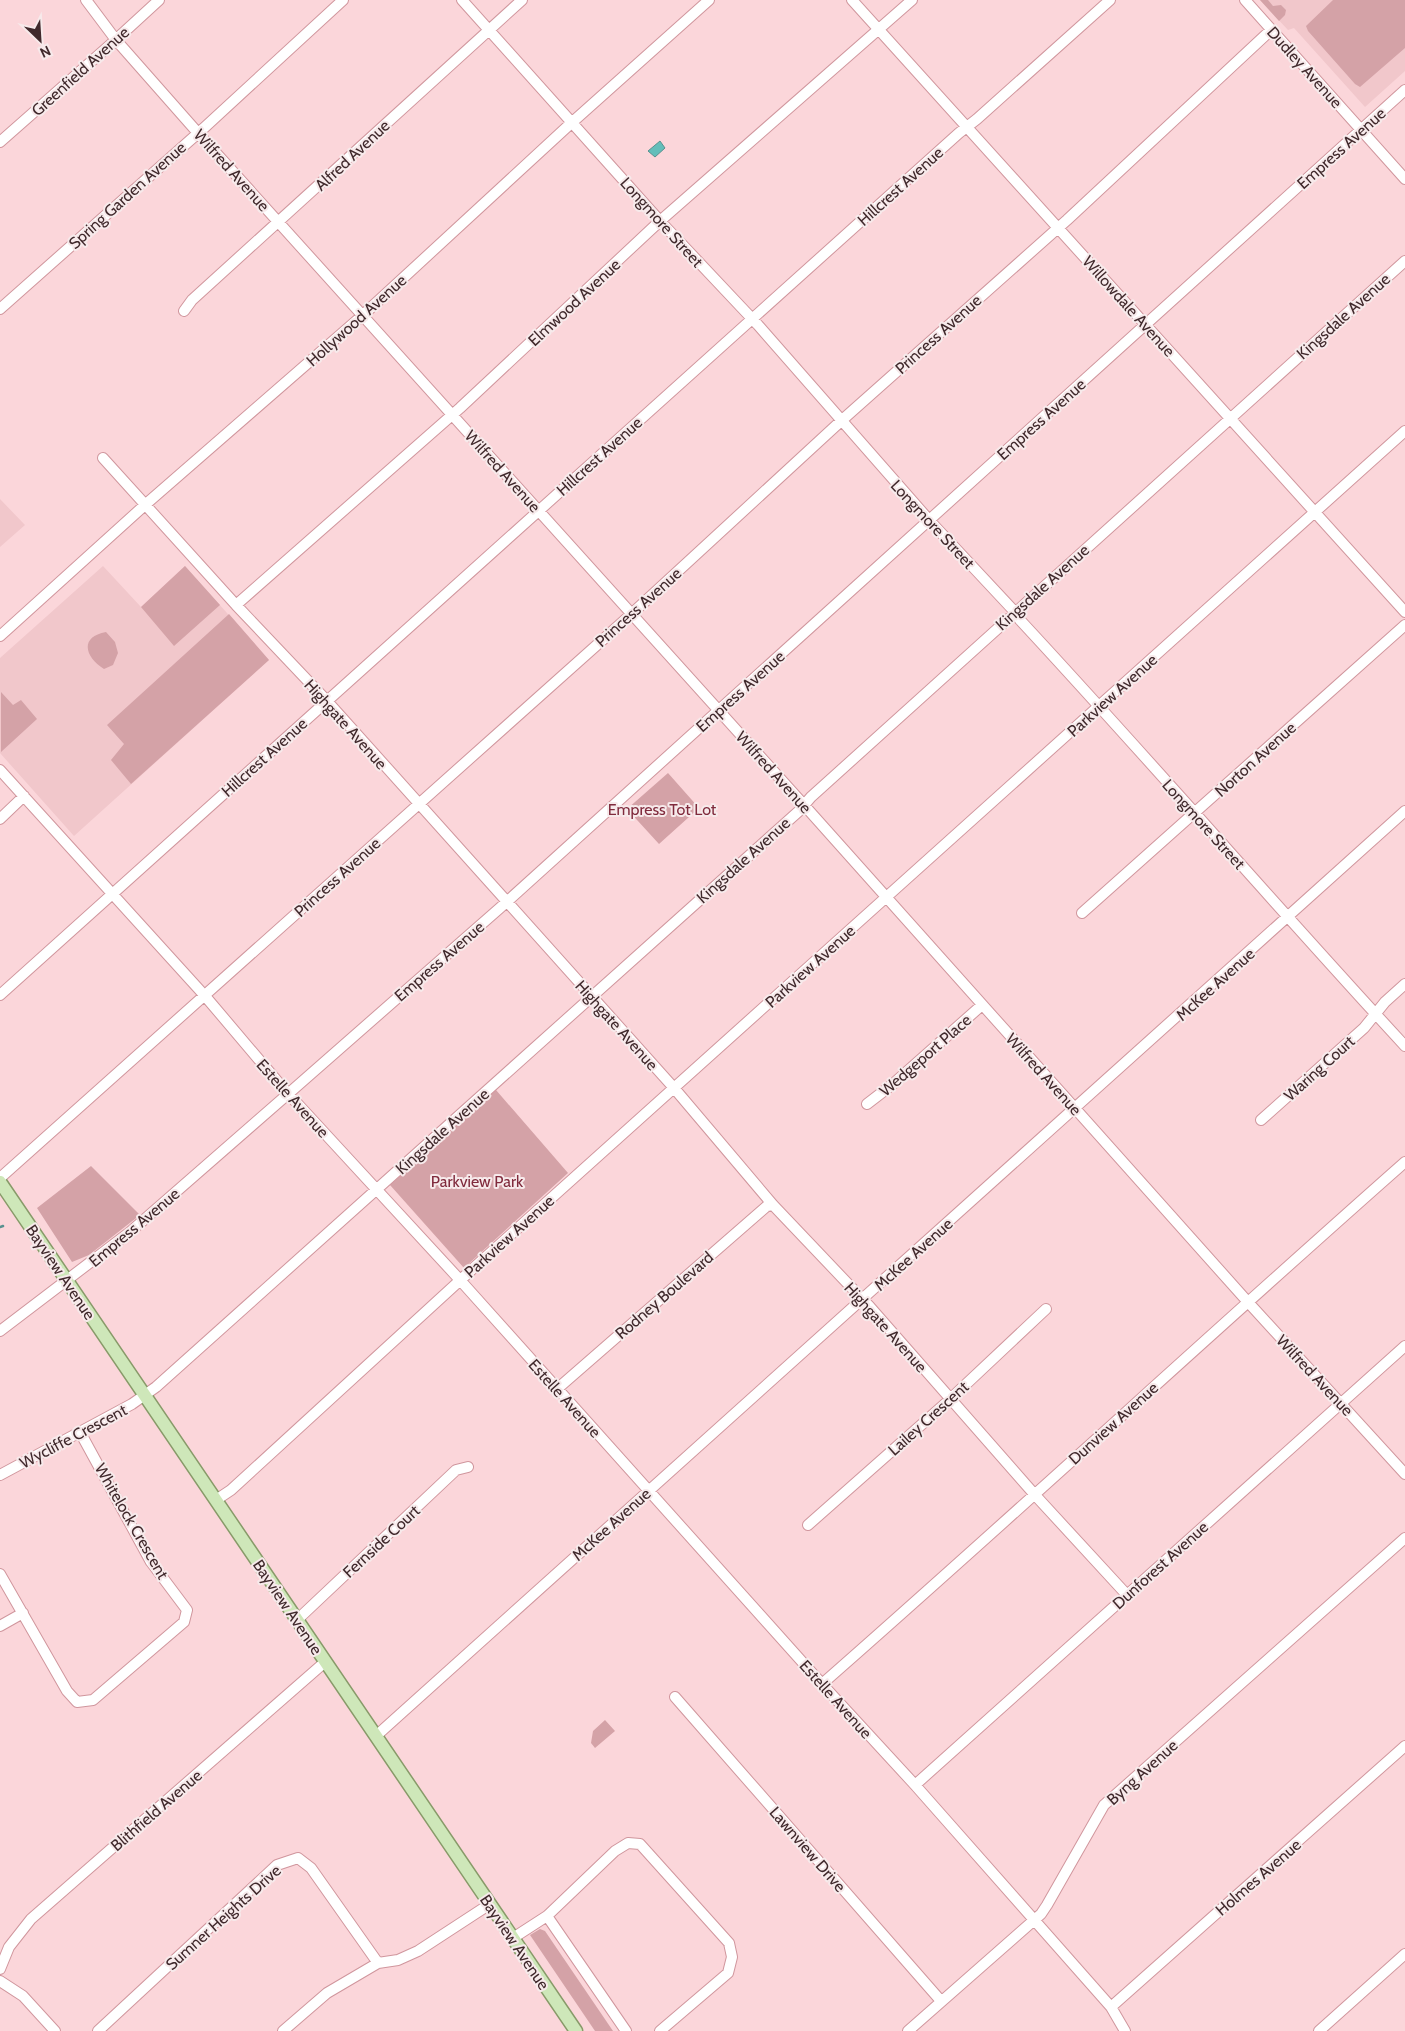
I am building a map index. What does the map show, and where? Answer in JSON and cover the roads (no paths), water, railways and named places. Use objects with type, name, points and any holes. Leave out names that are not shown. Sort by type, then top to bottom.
[{"type":"main road","name":"Bayview Avenue","points":[[0,1182],[576,2031]]},
{"type":"street","name":"Wilfred Avenue","points":[[86,0],[116,40],[198,133],[632,613],[1247,1301],[1405,1474]]},
{"type":"street","name":"Greenfield Avenue","points":[[0,142],[159,0]]},
{"type":"street","name":"Spring Garden Avenue","points":[[0,309],[198,133],[343,0]]},
{"type":"street","name":"Longmore Street","points":[[462,0],[660,222],[752,319],[929,520],[1015,612],[1020,620],[1100,706],[1405,1046]]},
{"type":"street","name":"Alfred Avenue","points":[[184,311],[192,300],[522,0]]},
{"type":"street","name":"Hollywood Avenue","points":[[0,636],[146,504],[363,314],[572,122],[709,0]]},
{"type":"street","name":"Willowdale Avenue","points":[[852,0],[968,126],[1405,612]]},
{"type":"street","name":"Elmwood Avenue","points":[[236,605],[452,415],[660,222],[912,0]]},
{"type":"street","name":"Hillcrest Avenue","points":[[0,995],[1110,0]]},
{"type":"street","name":"Dudley Avenue","points":[[1245,0],[1405,179]]},
{"type":"street","name":"Princess Avenue","points":[[0,1178],[632,613],[841,421],[1058,228],[1271,30]]},
{"type":"street","name":"Empress Avenue","points":[[0,1331],[130,1232],[507,901],[1405,90]]},
{"type":"street","name":"Kingsdale Avenue","points":[[145,1396],[804,805],[1405,261]]},
{"type":"street","name":"Parkview Avenue","points":[[216,1500],[229,1492],[460,1280],[1405,431]]},
{"type":"street","name":"Highgate Avenue","points":[[103,458],[236,605],[327,701],[674,1088],[773,1205],[863,1299],[950,1399],[1127,1595]]},
{"type":"street","name":"Norton Avenue","points":[[1082,913],[1405,625]]},
{"type":"street","name":"Estelle Avenue","points":[[0,770],[205,996],[288,1094],[460,1280],[822,1684],[915,1784],[1111,2007],[1120,2029]]},
{"type":"street","points":[[0,819],[24,796]]},
{"type":"street","name":"McKee Avenue","points":[[376,1736],[1405,811]]},
{"type":"street","name":"Waring Court","points":[[1261,1120],[1364,1028],[1405,984]]},
{"type":"street","name":"Wedgeport Place","points":[[867,1104],[893,1084],[982,1005]]},
{"type":"street","name":"Dunview Avenue","points":[[822,1684],[1247,1301],[1405,1162]]},
{"type":"street","name":"Rodney Boulevard","points":[[557,1389],[767,1206],[773,1205]]},
{"type":"street","name":"Lailey Crescent","points":[[808,1525],[950,1399],[1046,1309]]},
{"type":"street","name":"Dunforest Avenue","points":[[915,1784],[1405,1346]]},
{"type":"street","name":"Wycliffe Crescent","points":[[0,1475],[145,1396]]},
{"type":"street","name":"Whitelock Crescent","points":[[23,1613],[67,1691],[77,1702],[93,1700],[184,1622],[187,1610],[152,1562],[80,1432]]},
{"type":"street","name":"Fernside Court","points":[[297,1620],[456,1470],[468,1467]]},
{"type":"street","name":"Byng Avenue","points":[[908,2031],[1033,1920],[1047,1905],[1104,1805],[1405,1538]]},
{"type":"street","points":[[0,1574],[23,1613],[0,1626]]},
{"type":"street","name":"Blithfield Avenue","points":[[0,1969],[9,1948],[31,1919],[325,1662]]},
{"type":"street","name":"Lawnview Drive","points":[[675,1697],[941,2001]]},
{"type":"street","name":"Holmes Avenue","points":[[1111,2007],[1405,1746]]},
{"type":"street","points":[[513,1938],[547,1916],[615,1851],[628,1843],[640,1844],[729,1943],[732,1957],[728,1973],[660,2031]]},
{"type":"street","name":"Sumner Heights Drive","points":[[98,2031],[277,1865],[298,1858],[312,1868],[378,1963]]},
{"type":"street","points":[[284,2031],[327,1993],[378,1963],[398,1960],[418,1951],[490,1904]]},
{"type":"street","points":[[547,1916],[626,2031]]},
{"type":"street","points":[[1319,2031],[1405,1954]]},
{"type":"street","points":[[0,1981],[7,1983],[22,1996],[55,2031]]},
{"type":"water","points":[[660,141],[665,148],[655,157],[648,151]]},
{"type":"park label","name":"Empress Tot Lot","points":[[662,809]]},
{"type":"park label","name":"Parkview Park","points":[[477,1181]]}]
